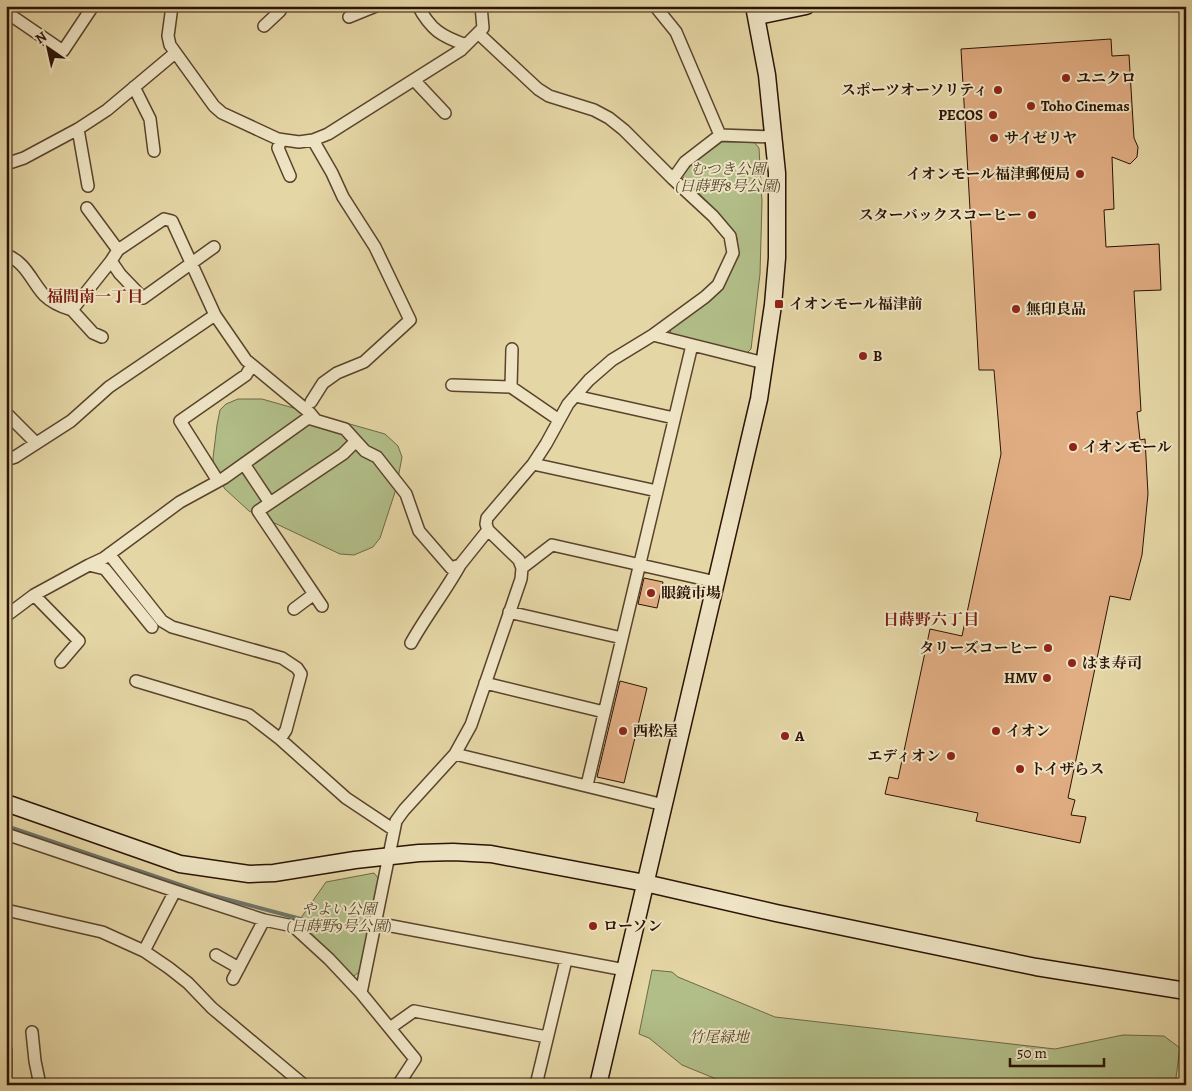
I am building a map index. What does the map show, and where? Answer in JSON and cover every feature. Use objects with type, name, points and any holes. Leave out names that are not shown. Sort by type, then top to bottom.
[{"type":"street","points":[[6,12],[63,51],[93,6]]},
{"type":"street","points":[[172,6],[168,36],[170,45],[210,102],[222,113],[281,140],[299,142],[313,140],[328,134],[466,45],[483,28],[481,6]]},
{"type":"street","points":[[264,26],[280,11],[274,6]]},
{"type":"street","points":[[349,17],[376,6]]},
{"type":"street","points":[[418,6],[426,21],[442,36],[466,45]]},
{"type":"street","points":[[654,6],[676,32],[720,135]]},
{"type":"street","points":[[598,1085],[759,399],[773,305],[777,258],[777,174],[767,75],[755,11],[806,6]]},
{"type":"street","points":[[362,993],[396,821],[455,754],[471,724],[521,579],[522,568],[519,560],[488,530],[487,518],[533,464],[568,404],[589,380],[612,360],[653,335],[705,297],[718,285],[733,253],[730,236],[713,216],[624,130],[609,118],[594,110],[549,96],[538,89],[479,34]]},
{"type":"street","points":[[7,168],[78,129],[107,110],[175,53]]},
{"type":"street","points":[[414,80],[444,113]]},
{"type":"street","points":[[134,87],[150,119],[154,151]]},
{"type":"street","points":[[78,129],[88,186]]},
{"type":"street","points":[[673,179],[685,162],[720,135],[774,137]]},
{"type":"street","points":[[281,140],[278,148],[290,176]]},
{"type":"street","points":[[311,402],[323,384],[337,373],[364,362],[410,320],[374,246],[343,197],[332,172],[313,140]]},
{"type":"street","points":[[87,208],[118,250]]},
{"type":"street","points":[[72,310],[118,250],[164,219],[172,221],[215,315],[246,360],[315,419]]},
{"type":"street","points":[[111,261],[120,274],[143,298],[193,264],[214,247]]},
{"type":"street","points":[[6,255],[13,257],[34,279],[44,295],[58,306],[72,310],[93,333],[102,337]]},
{"type":"street","points":[[6,460],[15,457],[71,421],[109,387],[215,315]]},
{"type":"street","points":[[653,335],[764,363]]},
{"type":"street","points":[[586,785],[692,345]]},
{"type":"street","points":[[511,387],[512,349]]},
{"type":"street","points":[[218,481],[180,421],[246,374],[252,365]]},
{"type":"street","points":[[452,385],[511,387],[559,420]]},
{"type":"street","points":[[576,396],[674,418]]},
{"type":"street","points":[[6,413],[36,443]]},
{"type":"street","points":[[6,616],[34,595],[109,554],[180,502],[244,464],[308,418],[345,429],[365,451],[378,457],[406,494],[419,531],[451,568],[460,565]]},
{"type":"street","points":[[322,606],[258,510],[343,454],[355,442]]},
{"type":"street","points":[[244,464],[270,503]]},
{"type":"street","points":[[533,464],[657,492]]},
{"type":"street","points":[[411,643],[449,586],[460,565],[488,530]]},
{"type":"street","points":[[522,568],[552,545],[716,582]]},
{"type":"street","points":[[109,554],[162,621],[172,627],[282,658],[297,668],[301,674],[286,730],[280,739]]},
{"type":"street","points":[[89,565],[105,569],[152,628]]},
{"type":"street","points":[[294,609],[314,594]]},
{"type":"street","points":[[34,595],[79,641],[61,662]]},
{"type":"street","points":[[509,612],[622,638]]},
{"type":"street","points":[[136,681],[249,715],[280,739],[346,798],[394,830]]},
{"type":"street","points":[[485,683],[604,712]]},
{"type":"street","points":[[455,754],[664,804]]},
{"type":"street","points":[[6,803],[180,864],[226,872],[249,874],[274,873],[390,856],[453,852],[491,854],[645,883],[785,915],[1036,967],[1186,991]]},
{"type":"street","points":[[6,834],[264,920],[293,926],[330,959],[362,993],[415,1058],[398,1085]]},
{"type":"street","points":[[645,883],[669,884],[1036,958],[1186,984]]},
{"type":"street","points":[[144,951],[175,891]]},
{"type":"street","points":[[6,910],[102,932],[144,951],[188,984],[212,1008],[304,1085]]},
{"type":"street","points":[[234,980],[264,920]]},
{"type":"street","points":[[376,923],[625,970]]},
{"type":"street","points":[[216,955],[240,968]]},
{"type":"street","points":[[536,1085],[566,960]]},
{"type":"street","points":[[390,1028],[414,1011],[547,1037]]},
{"type":"street","points":[[32,1032],[40,1085]]},
{"type":"street","points":[[6,1050],[7,1069]]},
{"type":"green space","name":"むつき公園 (日蒔野8号公園)","points":[[722,142],[754,142],[759,148],[762,202],[760,274],[751,349],[747,353],[671,334],[670,329],[709,302],[739,256],[737,238],[725,220],[682,176],[684,170]]},
{"type":"green space","points":[[238,399],[262,399],[385,434],[398,446],[402,457],[396,489],[380,538],[373,547],[354,555],[340,554],[249,511],[225,489],[214,471],[213,458],[217,425],[220,410],[226,404]]},
{"type":"green space","name":"やよい公園 (日蒔野9号公園)","points":[[374,873],[379,879],[359,972],[354,976],[298,922],[326,882]]},
{"type":"green space","name":"竹尾緑地","points":[[652,970],[672,972],[678,977],[775,1017],[1055,1049],[1123,1035],[1164,1036],[1180,1048],[1175,1085],[731,1085],[682,1065],[649,1038],[639,1034]]},
{"type":"building","name":"イオンモール","points":[[1111,39],[1112,56],[1129,55],[1134,138],[1138,147],[1137,157],[1130,164],[1112,157],[1114,209],[1104,210],[1106,247],[1159,244],[1161,290],[1134,291],[1141,411],[1137,412],[1140,440],[1145,439],[1148,494],[1142,555],[1130,600],[1110,596],[1068,798],[1075,800],[1071,815],[1086,817],[1080,843],[976,821],[978,813],[885,794],[889,777],[898,779],[930,629],[962,636],[1001,454],[994,370],[979,370],[961,49]]},
{"type":"building","name":"眼鏡市場","points":[[644,578],[663,582],[657,608],[638,604]]},
{"type":"building","name":"西松屋","points":[[620,681],[647,688],[624,783],[597,777]]},
{"type":"waterway","points":[[6,826],[207,894],[301,919]]},
{"type":"place","name":"ユニクロ","points":[[1066,78]]},
{"type":"place","name":"スポーツオーソリティ","points":[[998,90]]},
{"type":"place","name":"Toho Cinemas","points":[[1031,106]]},
{"type":"place","name":"PECOS","points":[[993,115]]},
{"type":"place","name":"サイゼリヤ","points":[[994,138]]},
{"type":"place","name":"イオンモール福津郵便局","points":[[1080,174]]},
{"type":"place","name":"スターバックスコーヒー","points":[[1032,215]]},
{"type":"place","name":"イオンモール福津前","points":[[779,304]]},
{"type":"place","name":"無印良品","points":[[1016,309]]},
{"type":"place","name":"B","points":[[863,356]]},
{"type":"place","name":"イオンモール","points":[[1073,447]]},
{"type":"place","name":"眼鏡市場","points":[[651,593]]},
{"type":"place","name":"タリーズコーヒー","points":[[1048,648]]},
{"type":"place","name":"はま寿司","points":[[1072,663]]},
{"type":"place","name":"HMV","points":[[1047,678]]},
{"type":"place","name":"西松屋","points":[[623,731]]},
{"type":"place","name":"イオン","points":[[996,731]]},
{"type":"place","name":"A","points":[[785,736]]},
{"type":"place","name":"エディオン","points":[[951,756]]},
{"type":"place","name":"トイザらス","points":[[1020,769]]},
{"type":"place","name":"ローソン","points":[[593,926]]},
{"type":"district","name":"福間南一丁目","points":[[95,297]]},
{"type":"district","name":"日蒔野六丁目","points":[[931,620]]}]
